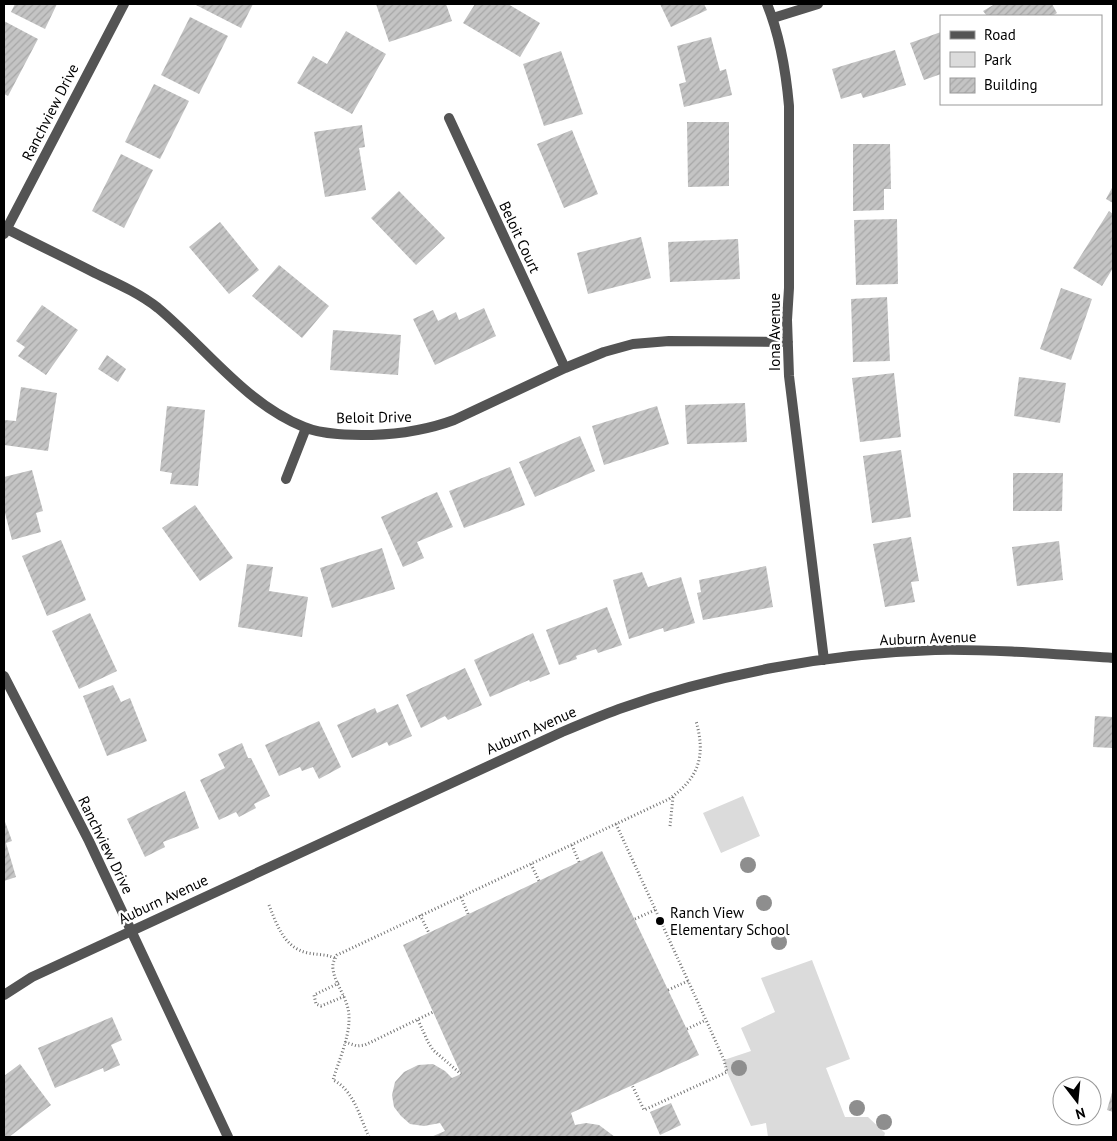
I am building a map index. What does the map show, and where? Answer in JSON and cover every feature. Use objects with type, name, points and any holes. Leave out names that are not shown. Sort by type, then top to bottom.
[{"type":"street","name":"Ranchview Drive","points":[[5,232],[124,4]]},
{"type":"street","name":"Iona Avenue","points":[[767,4],[773,18],[786,76],[789,106],[789,376],[824,660]]},
{"type":"street","points":[[773,18],[818,4]]},
{"type":"street","name":"Beloit Court","points":[[449,118],[565,368]]},
{"type":"street","name":"Beloit Drive","points":[[5,232],[129,290],[157,308],[239,385],[270,408],[306,428],[333,433],[358,435],[419,431],[454,420],[565,368],[604,352],[633,344],[669,341],[788,342]]},
{"type":"street","points":[[286,479],[306,428]]},
{"type":"street","name":"Auburn Avenue","points":[[4,995],[32,977],[562,732],[619,709],[684,689],[760,671],[857,655],[935,650],[996,651],[1113,658]]},
{"type":"street","name":"Ranchview Drive","points":[[4,676],[88,841],[228,1137]]},
{"type":"path","points":[[369,1137],[349,1092],[342,1084],[333,1080],[350,1020],[345,996],[332,968],[337,955],[346,949],[461,897],[673,796],[689,783],[697,770],[701,744],[696,721]]},
{"type":"path","points":[[670,826],[673,796]]},
{"type":"path","points":[[616,824],[724,1060],[727,1072],[644,1110],[632,1085]]},
{"type":"path","points":[[572,845],[579,862]]},
{"type":"path","points":[[531,864],[538,881]]},
{"type":"path","points":[[461,897],[468,914]]},
{"type":"path","points":[[269,906],[284,940],[309,954],[328,955],[335,958]]},
{"type":"path","points":[[635,919],[655,910]]},
{"type":"path","points":[[420,916],[429,933]]},
{"type":"path","points":[[668,990],[688,980]]},
{"type":"path","points":[[339,983],[314,995],[316,1004],[321,1006],[345,996]]},
{"type":"path","points":[[345,1042],[357,1046],[365,1045],[433,1012]]},
{"type":"path","points":[[418,1020],[433,1050],[460,1074]]},
{"type":"path","points":[[687,1029],[706,1020]]},
{"type":"green space","points":[[743,796],[760,836],[721,853],[703,813]]},
{"type":"green space","points":[[812,960],[850,1059],[826,1068],[845,1117],[868,1117],[885,1133],[884,1137],[768,1137],[766,1123],[751,1126],[727,1072],[724,1060],[751,1051],[741,1028],[775,1012],[761,978]]},
{"type":"building","points":[[15,4],[57,4],[45,29],[11,12]]},
{"type":"building","points":[[194,4],[253,4],[241,28]]},
{"type":"building","points":[[376,4],[446,4],[452,21],[389,42]]},
{"type":"building","points":[[475,4],[508,4],[540,23],[520,57],[463,23]]},
{"type":"building","points":[[660,4],[704,4],[707,10],[671,27]]},
{"type":"building","points":[[995,4],[1052,4],[1057,13],[1054,15],[986,15],[983,11]]},
{"type":"building","points":[[190,17],[228,36],[199,94],[161,75]]},
{"type":"building","points":[[4,21],[38,39],[8,96],[4,94]]},
{"type":"building","points":[[346,31],[386,54],[352,114],[297,83],[313,56],[327,64]]},
{"type":"building","points":[[940,32],[940,74],[924,80],[910,43]]},
{"type":"building","points":[[711,37],[720,71],[726,69],[732,95],[684,107],[679,84],[686,82],[677,46]]},
{"type":"building","points":[[895,50],[906,85],[863,98],[861,93],[841,99],[832,69]]},
{"type":"building","points":[[561,51],[583,114],[544,126],[523,64]]},
{"type":"building","points":[[154,84],[189,101],[160,159],[125,142]]},
{"type":"building","points":[[687,122],[729,122],[729,186],[688,187]]},
{"type":"building","points":[[362,125],[365,147],[359,148],[366,190],[325,197],[314,132]]},
{"type":"building","points":[[572,130],[598,194],[564,208],[537,144]]},
{"type":"building","points":[[853,144],[890,144],[891,189],[884,189],[884,210],[853,211]]},
{"type":"building","points":[[121,154],[153,170],[124,228],[92,211]]},
{"type":"building","points":[[1113,186],[1113,203],[1106,199]]},
{"type":"building","points":[[399,191],[445,238],[416,265],[371,218]]},
{"type":"building","points":[[1109,211],[1113,214],[1113,268],[1102,286],[1073,268]]},
{"type":"building","points":[[897,219],[898,284],[856,285],[854,220]]},
{"type":"building","points":[[220,222],[259,270],[229,294],[189,247]]},
{"type":"building","points":[[641,237],[651,278],[588,294],[577,253]]},
{"type":"building","points":[[738,239],[740,279],[670,282],[668,242]]},
{"type":"building","points":[[279,265],[329,306],[302,338],[252,296]]},
{"type":"building","points":[[1061,288],[1092,299],[1071,360],[1040,349]]},
{"type":"building","points":[[887,297],[890,361],[853,362],[851,299]]},
{"type":"building","points":[[42,305],[78,330],[46,375],[18,356],[25,347],[16,341]]},
{"type":"building","points":[[484,308],[496,336],[435,365],[413,319],[433,310],[438,321],[456,312],[459,320]]},
{"type":"building","points":[[333,330],[401,335],[398,375],[330,370]]},
{"type":"building","points":[[107,355],[126,369],[118,382],[98,369]]},
{"type":"building","points":[[894,373],[901,437],[860,442],[852,378]]},
{"type":"building","points":[[1019,377],[1066,383],[1060,423],[1014,416]]},
{"type":"building","points":[[21,387],[57,393],[48,451],[4,445],[4,420],[16,421]]},
{"type":"building","points":[[745,403],[747,442],[687,444],[685,405]]},
{"type":"building","points":[[167,406],[205,410],[198,486],[170,484],[172,473],[160,471]]},
{"type":"building","points":[[657,406],[669,444],[604,465],[592,426]]},
{"type":"building","points":[[580,436],[595,471],[535,497],[519,462]]},
{"type":"building","points":[[901,450],[911,517],[872,523],[863,456]]},
{"type":"building","points":[[510,467],[525,505],[464,528],[449,491]]},
{"type":"building","points":[[32,470],[43,511],[36,513],[41,532],[12,540],[4,509],[4,477]]},
{"type":"building","points":[[1013,473],[1063,473],[1062,511],[1013,511]]},
{"type":"building","points":[[437,492],[453,527],[417,542],[424,558],[403,567],[381,517]]},
{"type":"building","points":[[195,505],[233,558],[200,581],[162,528]]},
{"type":"building","points":[[911,537],[919,581],[911,582],[915,602],[885,607],[873,544]]},
{"type":"building","points":[[61,540],[86,600],[47,616],[22,556]]},
{"type":"building","points":[[1059,541],[1063,580],[1017,586],[1012,547]]},
{"type":"building","points":[[382,548],[395,589],[332,608],[320,568]]},
{"type":"building","points":[[247,564],[273,567],[269,591],[308,597],[302,637],[238,627]]},
{"type":"building","points":[[766,566],[773,607],[703,620],[697,593],[701,592],[699,580]]},
{"type":"building","points":[[642,572],[648,587],[681,577],[695,623],[664,632],[663,628],[629,639],[613,580]]},
{"type":"building","points":[[607,607],[622,645],[598,653],[596,649],[576,656],[577,659],[559,665],[546,630]]},
{"type":"building","points":[[90,613],[117,671],[79,689],[52,631]]},
{"type":"building","points":[[533,633],[550,674],[530,682],[529,680],[490,697],[474,660]]},
{"type":"building","points":[[465,668],[482,705],[448,720],[445,716],[421,728],[406,695]]},
{"type":"building","points":[[113,685],[121,702],[130,698],[147,741],[107,756],[83,696]]},
{"type":"building","points":[[398,704],[412,736],[389,746],[387,742],[352,758],[337,725],[375,708],[377,713]]},
{"type":"building","points":[[1095,716],[1113,717],[1113,748],[1093,747]]},
{"type":"building","points":[[319,721],[341,767],[319,779],[313,767],[302,771],[300,767],[279,776],[265,745]]},
{"type":"building","points":[[242,743],[248,758],[251,758],[270,796],[254,804],[256,808],[239,817],[236,812],[219,820],[200,780],[225,768],[218,754]]},
{"type":"building","points":[[185,791],[199,828],[163,842],[165,847],[145,857],[127,819]]},
{"type":"building","points":[[4,819],[12,841],[6,843],[16,877],[4,881]]},
{"type":"building","points":[[602,851],[699,1055],[571,1113],[575,1125],[586,1123],[599,1125],[615,1137],[431,1137],[445,1131],[440,1123],[424,1126],[410,1124],[394,1107],[392,1095],[395,1082],[404,1072],[418,1065],[433,1064],[452,1078],[461,1074],[403,945]]},
{"type":"building","points":[[112,1017],[122,1040],[111,1045],[120,1065],[104,1072],[103,1068],[55,1088],[38,1048]]},
{"type":"building","points":[[20,1064],[51,1105],[9,1137],[4,1137],[4,1076]]},
{"type":"building","points":[[1113,1089],[1113,1112],[1107,1110]]},
{"type":"building","points":[[671,1103],[681,1125],[660,1135],[650,1112]]},
{"type":"place","name":"Ranch View Elementary School","points":[[660,921]]}]
